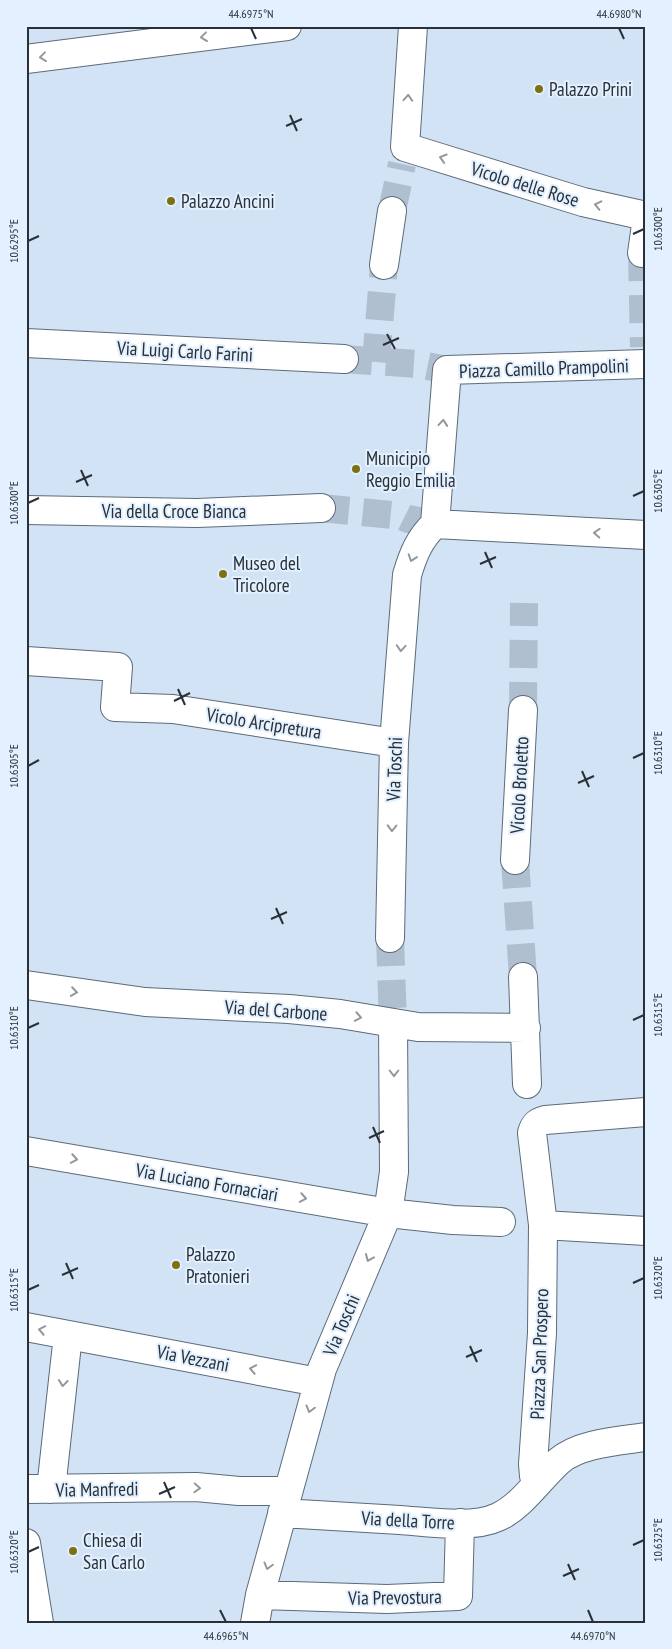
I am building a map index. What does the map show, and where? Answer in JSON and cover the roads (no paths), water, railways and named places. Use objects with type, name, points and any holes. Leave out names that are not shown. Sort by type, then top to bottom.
[{"type":"street","points":[[26,59],[287,26]]},
{"type":"street","name":"Vicolo delle Rose","points":[[413,26],[405,147],[583,202],[646,216]]},
{"type":"street","points":[[384,265],[392,211]]},
{"type":"street","points":[[642,253],[646,225]]},
{"type":"street","name":"Via Luigi Carlo Farini","points":[[26,343],[344,359]]},
{"type":"street","name":"Piazza Camillo Prampolini","points":[[435,524],[447,370],[644,359]]},
{"type":"street","name":"Via della Croce Bianca","points":[[26,510],[197,513],[321,508]]},
{"type":"street","points":[[435,524],[646,535]]},
{"type":"street","name":"Via Toschi","points":[[390,938],[394,743],[404,599],[407,575],[414,552],[424,534],[435,524]]},
{"type":"street","name":"Vicolo Arcipretura","points":[[26,661],[118,667],[115,707],[173,709],[394,743]]},
{"type":"street","name":"Vicolo Broletto","points":[[515,860],[523,710]]},
{"type":"street","points":[[523,977],[527,1084]]},
{"type":"street","name":"Via del Carbone","points":[[26,985],[145,1002],[289,1008],[418,1027],[526,1028]]},
{"type":"street","name":"Via Toschi","points":[[255,1623],[260,1595],[322,1369],[388,1213],[394,1172],[393,1024]]},
{"type":"street","name":"Piazza San Prospero","points":[[532,1490],[542,1333],[543,1225],[532,1133],[536,1124],[545,1120],[646,1112]]},
{"type":"street","name":"Via Luciano Fornaciari","points":[[26,1151],[388,1213],[453,1220],[500,1222]]},
{"type":"street","points":[[543,1225],[646,1231]]},
{"type":"street","name":"Via Vezzani","points":[[26,1326],[318,1382]]},
{"type":"street","points":[[39,1489],[68,1335]]},
{"type":"street","points":[[532,1490],[560,1461],[583,1448],[646,1436]]},
{"type":"street","name":"Via Manfredi","points":[[39,1489],[196,1487],[239,1491],[285,1502]]},
{"type":"street","name":"Via della Torre","points":[[285,1502],[460,1523],[481,1523],[499,1517],[532,1490]]},
{"type":"street","name":"Via Prevostura","points":[[260,1595],[387,1599],[458,1596],[460,1523]]},
{"type":"street","points":[[26,1543],[39,1623]]},
{"type":"tunnel","points":[[392,211],[402,164]]},
{"type":"tunnel","points":[[642,253],[644,347]]},
{"type":"tunnel","points":[[376,362],[384,265]]},
{"type":"tunnel","points":[[344,359],[417,364],[447,370]]},
{"type":"tunnel","points":[[321,508],[402,516],[408,519],[435,524]]},
{"type":"tunnel","points":[[523,710],[524,603]]},
{"type":"tunnel","points":[[515,860],[523,977]]},
{"type":"tunnel","points":[[390,938],[393,1024]]},
{"type":"place","name":"Palazzo Prini","points":[[539,89]]},
{"type":"place","name":"Palazzo Ancini","points":[[171,201]]},
{"type":"place","name":"Municipio Reggio Emilia","points":[[356,469]]},
{"type":"place","name":"Museo del Tricolore","points":[[223,574]]},
{"type":"place","name":"Palazzo Pratonieri","points":[[176,1265]]},
{"type":"place","name":"Chiesa di San Carlo","points":[[73,1551]]}]
